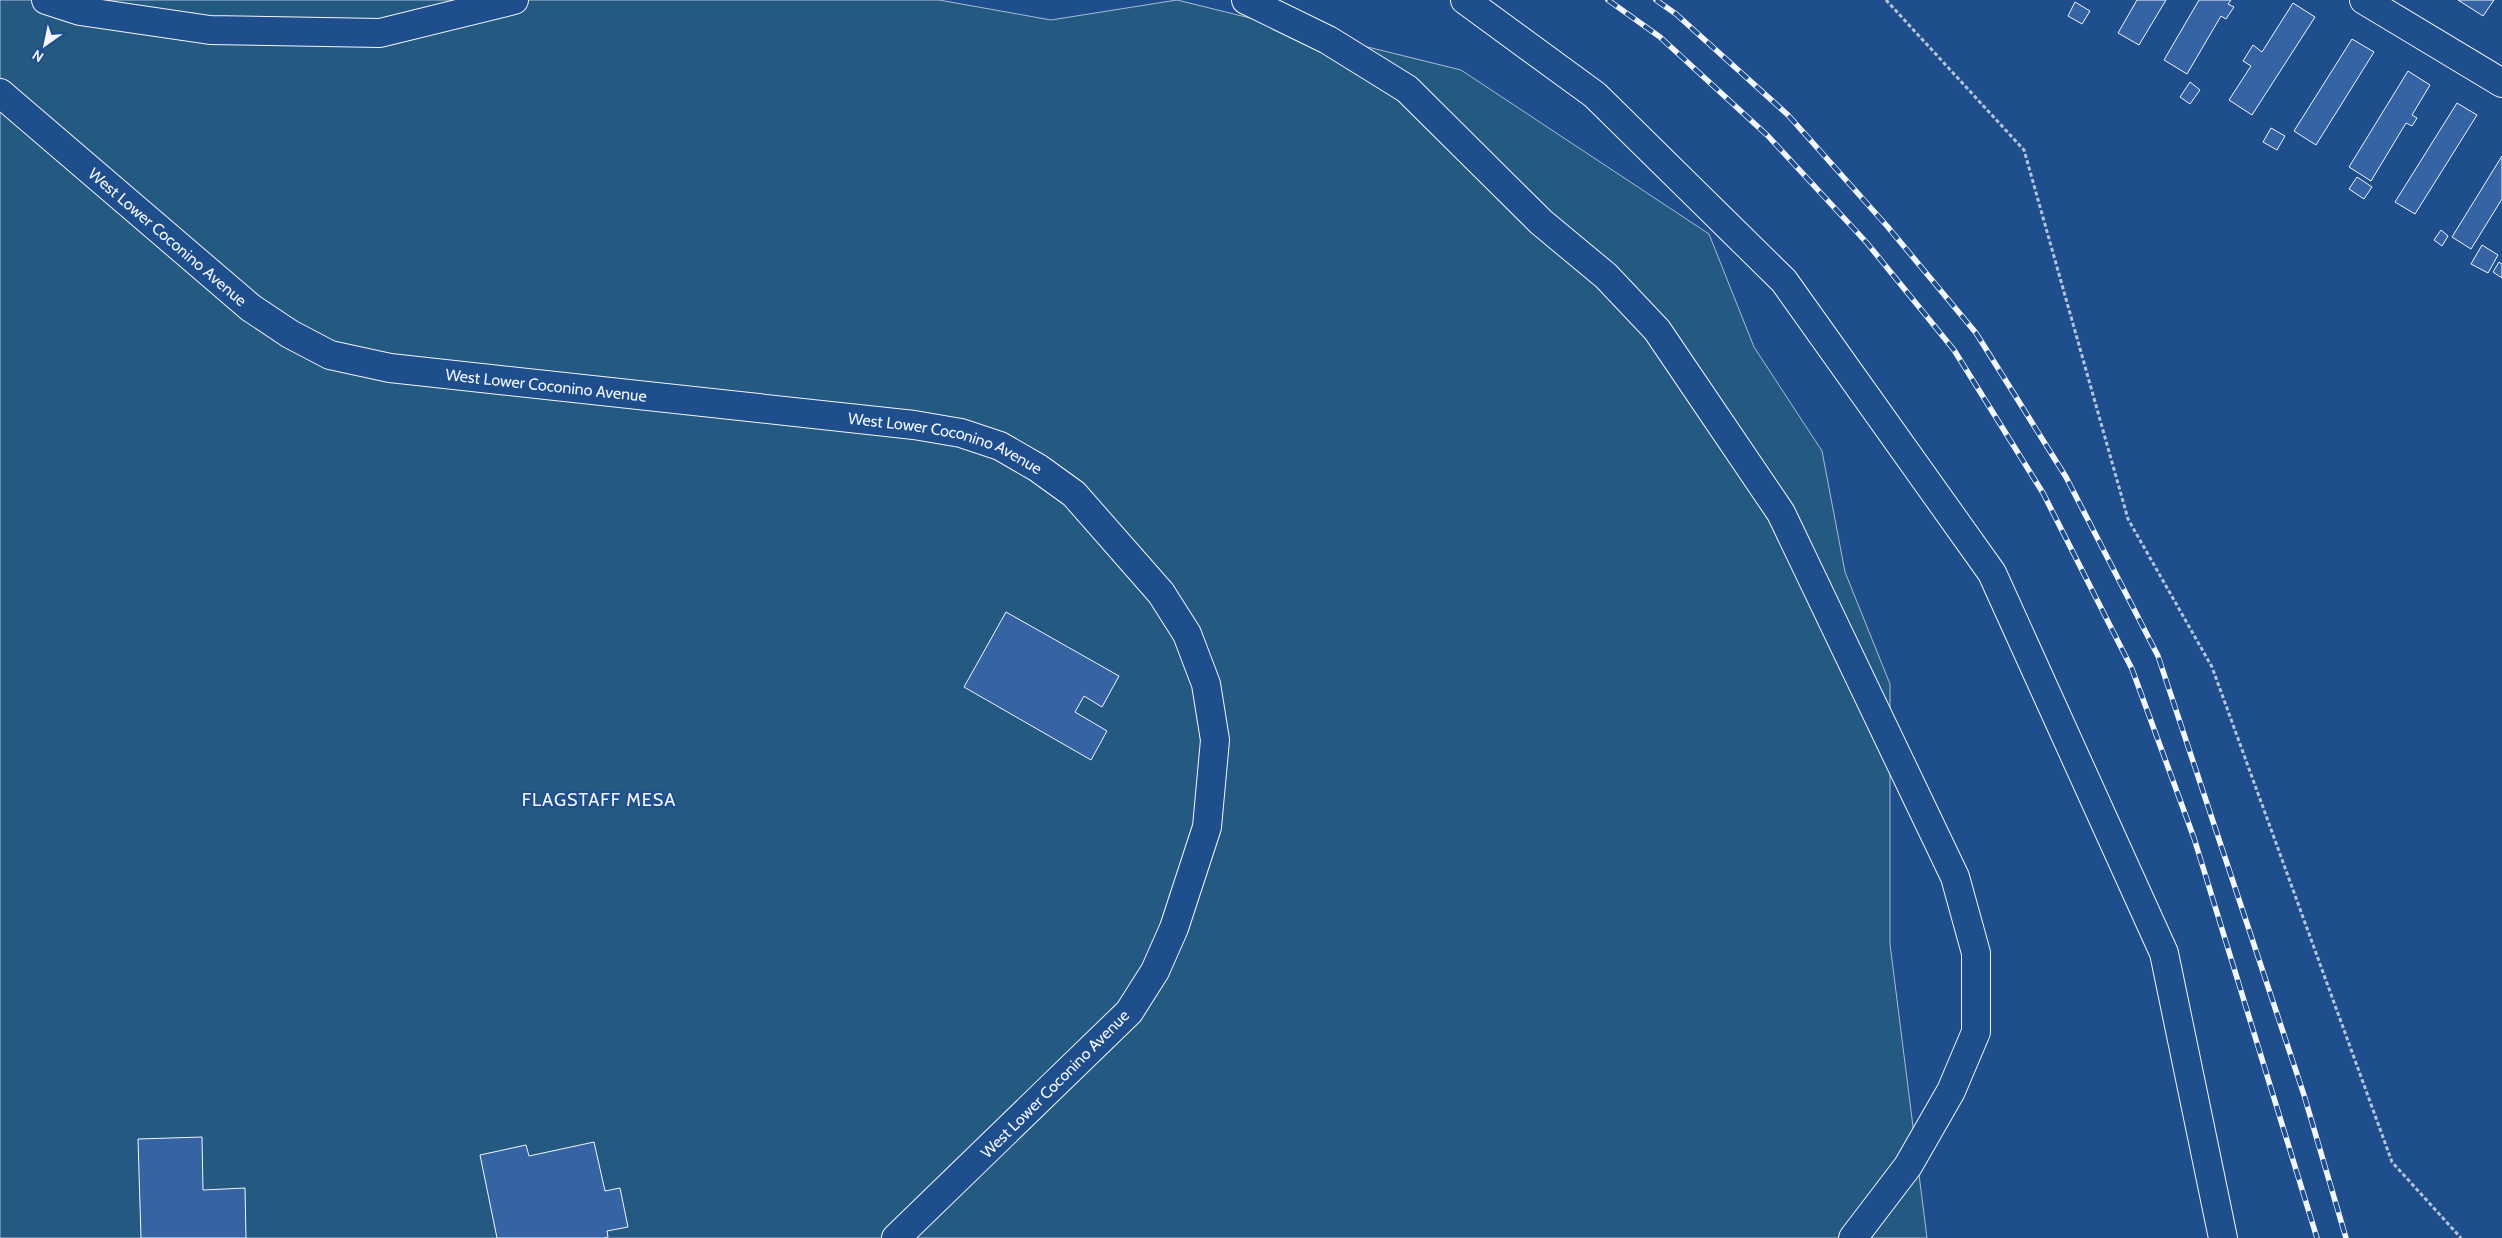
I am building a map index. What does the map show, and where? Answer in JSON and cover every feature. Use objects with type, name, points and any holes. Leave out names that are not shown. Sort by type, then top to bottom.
[{"type":"street","points":[[46,0],[80,10],[210,30],[380,33],[514,0]]},
{"type":"street","points":[[1246,0],[1328,40],[1407,88],[1541,222],[1606,276],[1657,330],[1781,513],[1955,877],[1976,953],[1976,1032],[1951,1091],[1908,1166],[1853,1238]]},
{"type":"street","points":[[1466,0],[1595,95],[1784,281],[1992,573],[2164,953],[2223,1238]]},
{"type":"street","points":[[2364,0],[2499,73]]},
{"type":"street","name":"West Lower Coconino Avenue","points":[[0,93],[250,308],[290,334],[330,355],[390,368],[914,424],[961,433],[1000,446],[1038,468],[1074,494],[1160,593],[1187,634],[1206,684],[1215,740],[1207,827],[1174,928],[1155,971],[1129,1012],[896,1238]]},
{"type":"path","points":[[1886,0],[2024,150],[2128,519],[2212,667],[2392,1162],[2461,1238]]},
{"type":"shaded area","points":[[0,0],[939,0],[1051,20],[1177,0],[1461,70],[1709,234],[1754,347],[1822,451],[1845,572],[1890,684],[1890,944],[1927,1238],[0,1238]]},
{"type":"building","points":[[2137,0],[2166,0],[2139,45],[2118,33]]},
{"type":"building","points":[[2199,0],[2231,0],[2228,4],[2234,7],[2226,19],[2221,16],[2187,74],[2164,60]]},
{"type":"building","points":[[2458,0],[2494,0],[2483,16]]},
{"type":"building","points":[[2075,2],[2090,11],[2082,24],[2068,16]]},
{"type":"building","points":[[2293,3],[2315,17],[2252,115],[2229,100],[2251,66],[2243,61],[2253,45],[2262,52]]},
{"type":"building","points":[[2352,39],[2374,52],[2316,145],[2294,131]]},
{"type":"building","points":[[2408,71],[2430,85],[2412,115],[2417,118],[2412,126],[2406,123],[2371,181],[2349,167]]},
{"type":"building","points":[[2190,82],[2200,90],[2190,104],[2180,97]]},
{"type":"building","points":[[2457,103],[2477,115],[2415,214],[2395,202]]},
{"type":"building","points":[[2271,128],[2285,136],[2277,150],[2263,142]]},
{"type":"building","points":[[2502,156],[2502,199],[2471,249],[2452,237]]},
{"type":"building","points":[[2357,177],[2372,187],[2364,199],[2349,189]]},
{"type":"building","points":[[2441,230],[2448,236],[2442,246],[2434,240]]},
{"type":"building","points":[[2482,245],[2498,255],[2488,273],[2471,264]]},
{"type":"building","points":[[2499,262],[2502,264],[2502,278],[2493,272]]},
{"type":"building","points":[[1006,612],[1119,676],[1102,707],[1084,696],[1075,712],[1107,731],[1091,760],[964,687]]},
{"type":"building","points":[[202,1137],[203,1190],[245,1188],[246,1238],[141,1238],[138,1139]]},
{"type":"building","points":[[594,1142],[605,1191],[620,1188],[628,1227],[607,1231],[608,1237],[604,1238],[497,1238],[480,1155],[526,1145],[529,1156]]},
{"type":"railway","points":[[1608,0],[1660,37],[1768,136],[1867,243],[1954,350],[2043,493],[2132,669],[2194,838],[2317,1238]]},
{"type":"railway","points":[[1656,0],[1676,14],[1788,115],[1887,226],[1976,333],[2066,477],[2158,656],[2304,1095],[2346,1238]]},
{"type":"district","name":"FLAGSTAFF MESA","points":[[599,800]]}]
